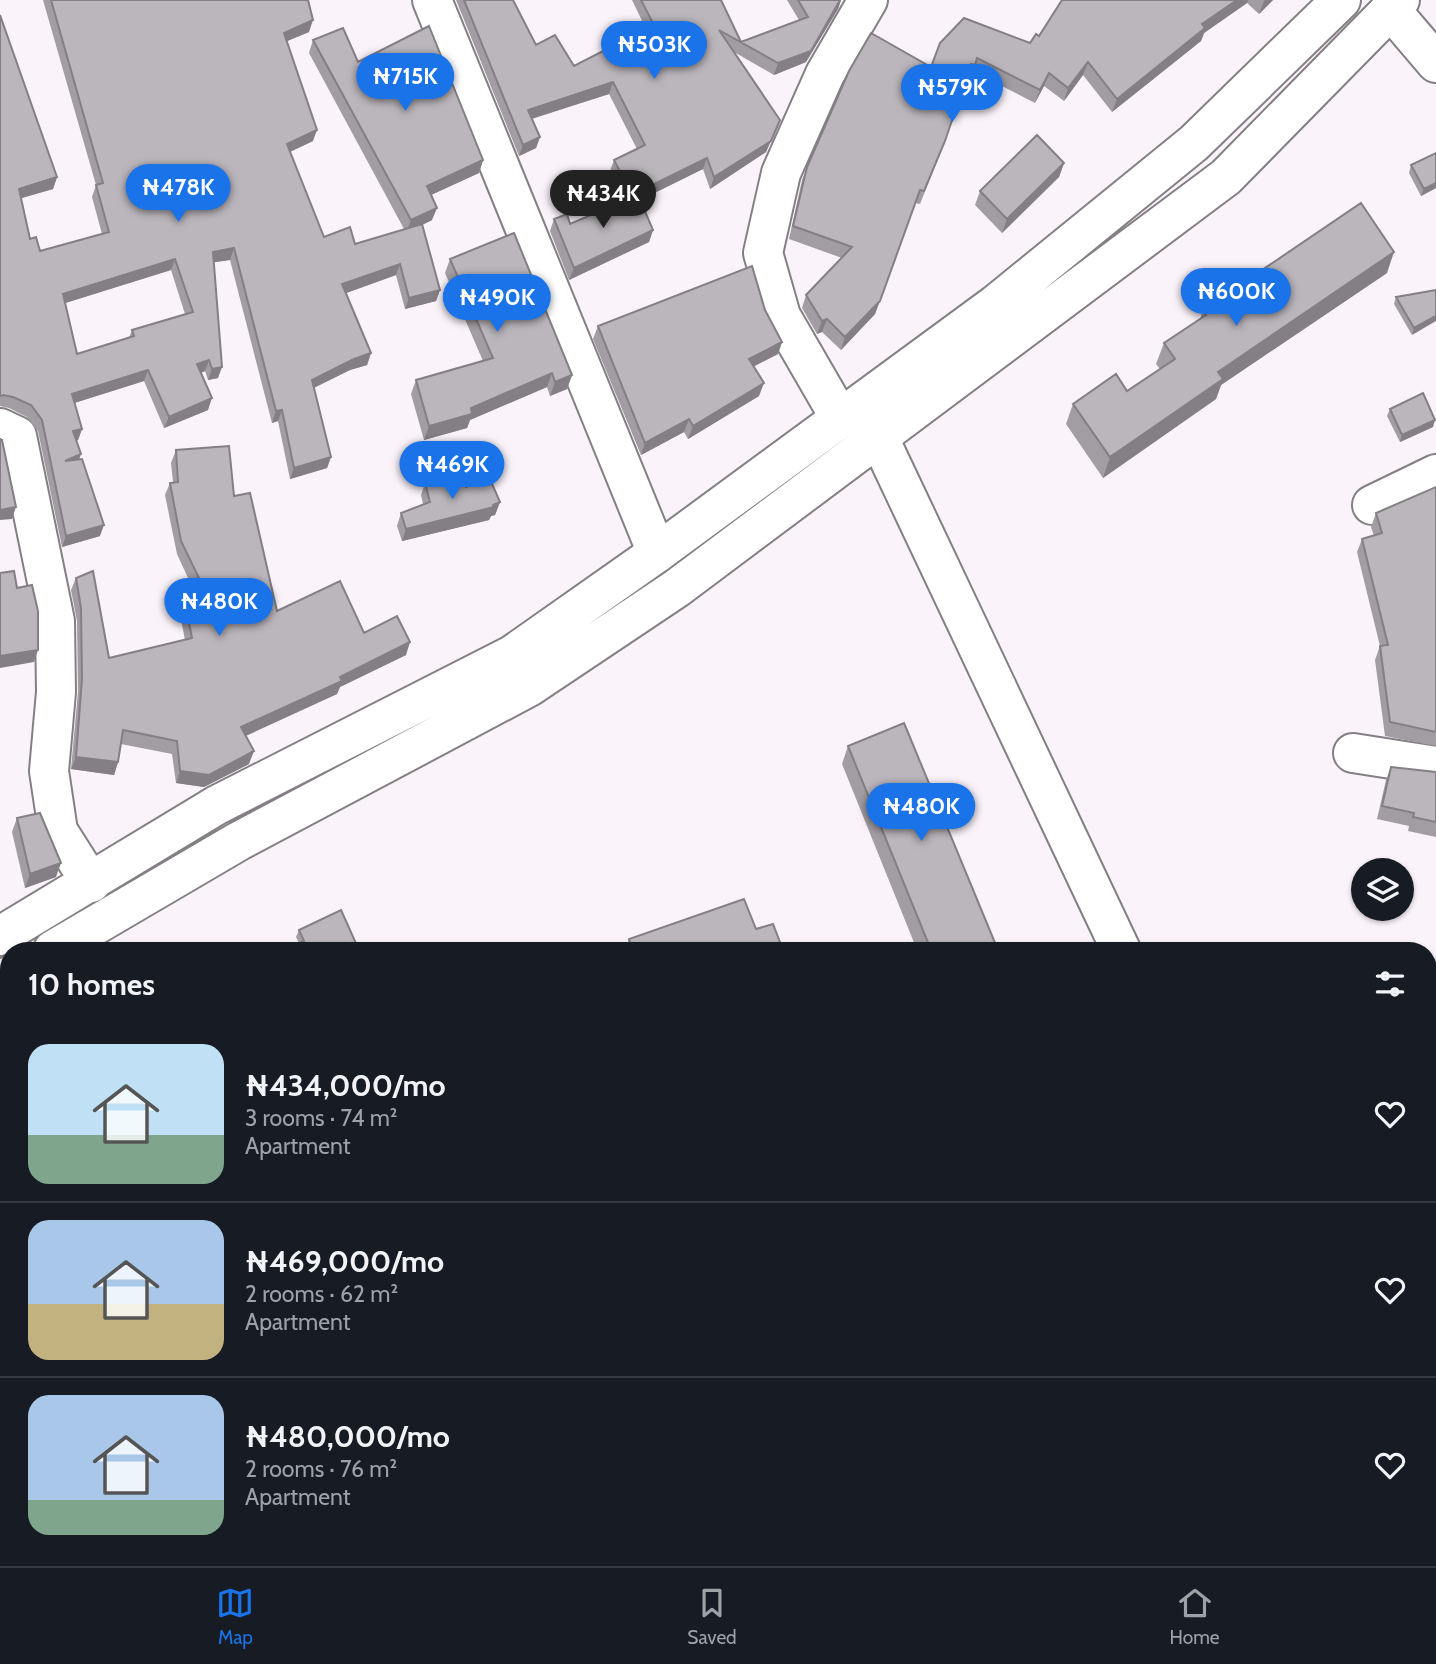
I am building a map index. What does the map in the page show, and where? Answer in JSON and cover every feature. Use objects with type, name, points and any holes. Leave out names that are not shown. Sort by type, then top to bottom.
[{"type":"main road","points":[[432,0],[657,553]]},
{"type":"main road","points":[[841,418],[781,316],[763,253],[781,173],[825,74],[868,0]]},
{"type":"main road","points":[[67,942],[239,841],[528,687],[677,588],[919,407],[1006,319],[1342,0]]},
{"type":"main road","points":[[0,936],[218,805],[512,654],[657,553],[897,377],[1006,319],[1226,177],[1395,4],[1436,63]]},
{"type":"main road","points":[[0,428],[17,436],[55,621],[56,692],[49,771],[58,831],[90,883]]},
{"type":"main road","points":[[878,438],[1117,942]]},
{"type":"main road","points":[[1372,505],[1436,474]]},
{"type":"main road","points":[[1353,752],[1436,766]]},
{"type":"building","points":[[51,0],[308,0],[313,20],[284,33],[317,130],[287,144],[324,237],[350,227],[355,244],[422,224],[440,290],[409,298],[400,264],[342,284],[371,353],[312,380],[331,457],[294,468],[282,410],[276,411],[234,248],[213,252],[222,367],[212,369],[209,360],[197,364],[212,398],[169,417],[148,370],[72,394],[82,429],[73,431],[81,454],[65,461],[82,459],[104,525],[66,536],[42,420],[31,405],[13,397],[0,396],[0,15],[57,177],[19,189],[30,239],[36,237],[40,251],[109,232],[96,185],[103,183]],"holes":[[[175,259],[193,312],[132,330],[134,336],[77,354],[63,294]]]},
{"type":"building","points":[[464,0],[513,0],[536,45],[555,35],[574,66],[654,25],[641,0],[721,0],[741,42],[808,17],[798,0],[840,0],[811,51],[778,63],[719,30],[780,120],[771,141],[714,177],[707,158],[632,195],[614,160],[645,145],[613,82],[528,110],[540,137],[523,145]]},
{"type":"building","points":[[1062,0],[1237,0],[1202,24],[1205,28],[1117,99],[1088,62],[1068,88],[1049,73],[1040,90],[977,58],[975,65],[971,64],[945,141],[924,191],[920,190],[880,301],[845,337],[827,319],[822,321],[806,295],[852,247],[793,226],[807,167],[849,71],[871,33],[931,67],[940,43],[964,18],[1030,43],[1036,34],[1039,36]]},
{"type":"building","points":[[429,26],[483,160],[427,186],[437,208],[411,220],[313,40],[343,28],[358,62]]},
{"type":"building","points":[[1037,135],[1064,163],[1007,219],[980,191]]},
{"type":"building","points":[[1436,153],[1436,183],[1424,189],[1411,165]]},
{"type":"building","points":[[638,195],[653,230],[574,268],[554,219],[567,214],[570,224]]},
{"type":"building","points":[[1361,203],[1394,252],[1218,372],[1223,379],[1110,457],[1073,404],[1116,374],[1127,391],[1175,359],[1164,343],[1206,315],[1203,310]]},
{"type":"building","points":[[514,233],[572,375],[555,382],[552,373],[471,408],[472,414],[429,426],[416,380],[493,358],[450,259]]},
{"type":"building","points":[[752,266],[765,310],[782,342],[749,359],[764,383],[693,426],[689,419],[645,443],[598,326]]},
{"type":"building","points":[[1436,290],[1436,316],[1414,328],[1396,297]]},
{"type":"building","points":[[1423,393],[1435,420],[1402,435],[1390,409]]},
{"type":"building","points":[[0,439],[16,507],[0,510]]},
{"type":"building","points":[[229,446],[234,496],[250,493],[277,611],[340,581],[364,633],[397,616],[410,642],[340,677],[342,681],[241,727],[254,751],[209,775],[180,771],[177,741],[123,730],[118,762],[76,757],[82,679],[81,608],[76,578],[93,571],[109,658],[192,638],[181,582],[199,578],[181,541],[170,483],[178,482],[176,450]]},
{"type":"building","points":[[463,474],[466,487],[489,477],[500,502],[493,505],[494,507],[406,529],[401,513],[430,502],[425,483]]},
{"type":"building","points":[[1436,487],[1436,732],[1390,722],[1380,646],[1388,645],[1362,539],[1382,533],[1376,513]]},
{"type":"building","points":[[14,571],[17,588],[32,585],[38,611],[38,650],[0,656],[0,573]]},
{"type":"building","points":[[904,723],[995,942],[928,942],[848,746]]},
{"type":"building","points":[[1391,767],[1436,772],[1436,822],[1413,817],[1414,813],[1382,806]]},
{"type":"building","points":[[40,813],[61,863],[30,874],[17,818]]},
{"type":"building","points":[[744,899],[756,929],[773,924],[780,942],[630,942],[629,939]]},
{"type":"building","points":[[341,910],[355,942],[302,942],[304,941],[299,930]]}]
